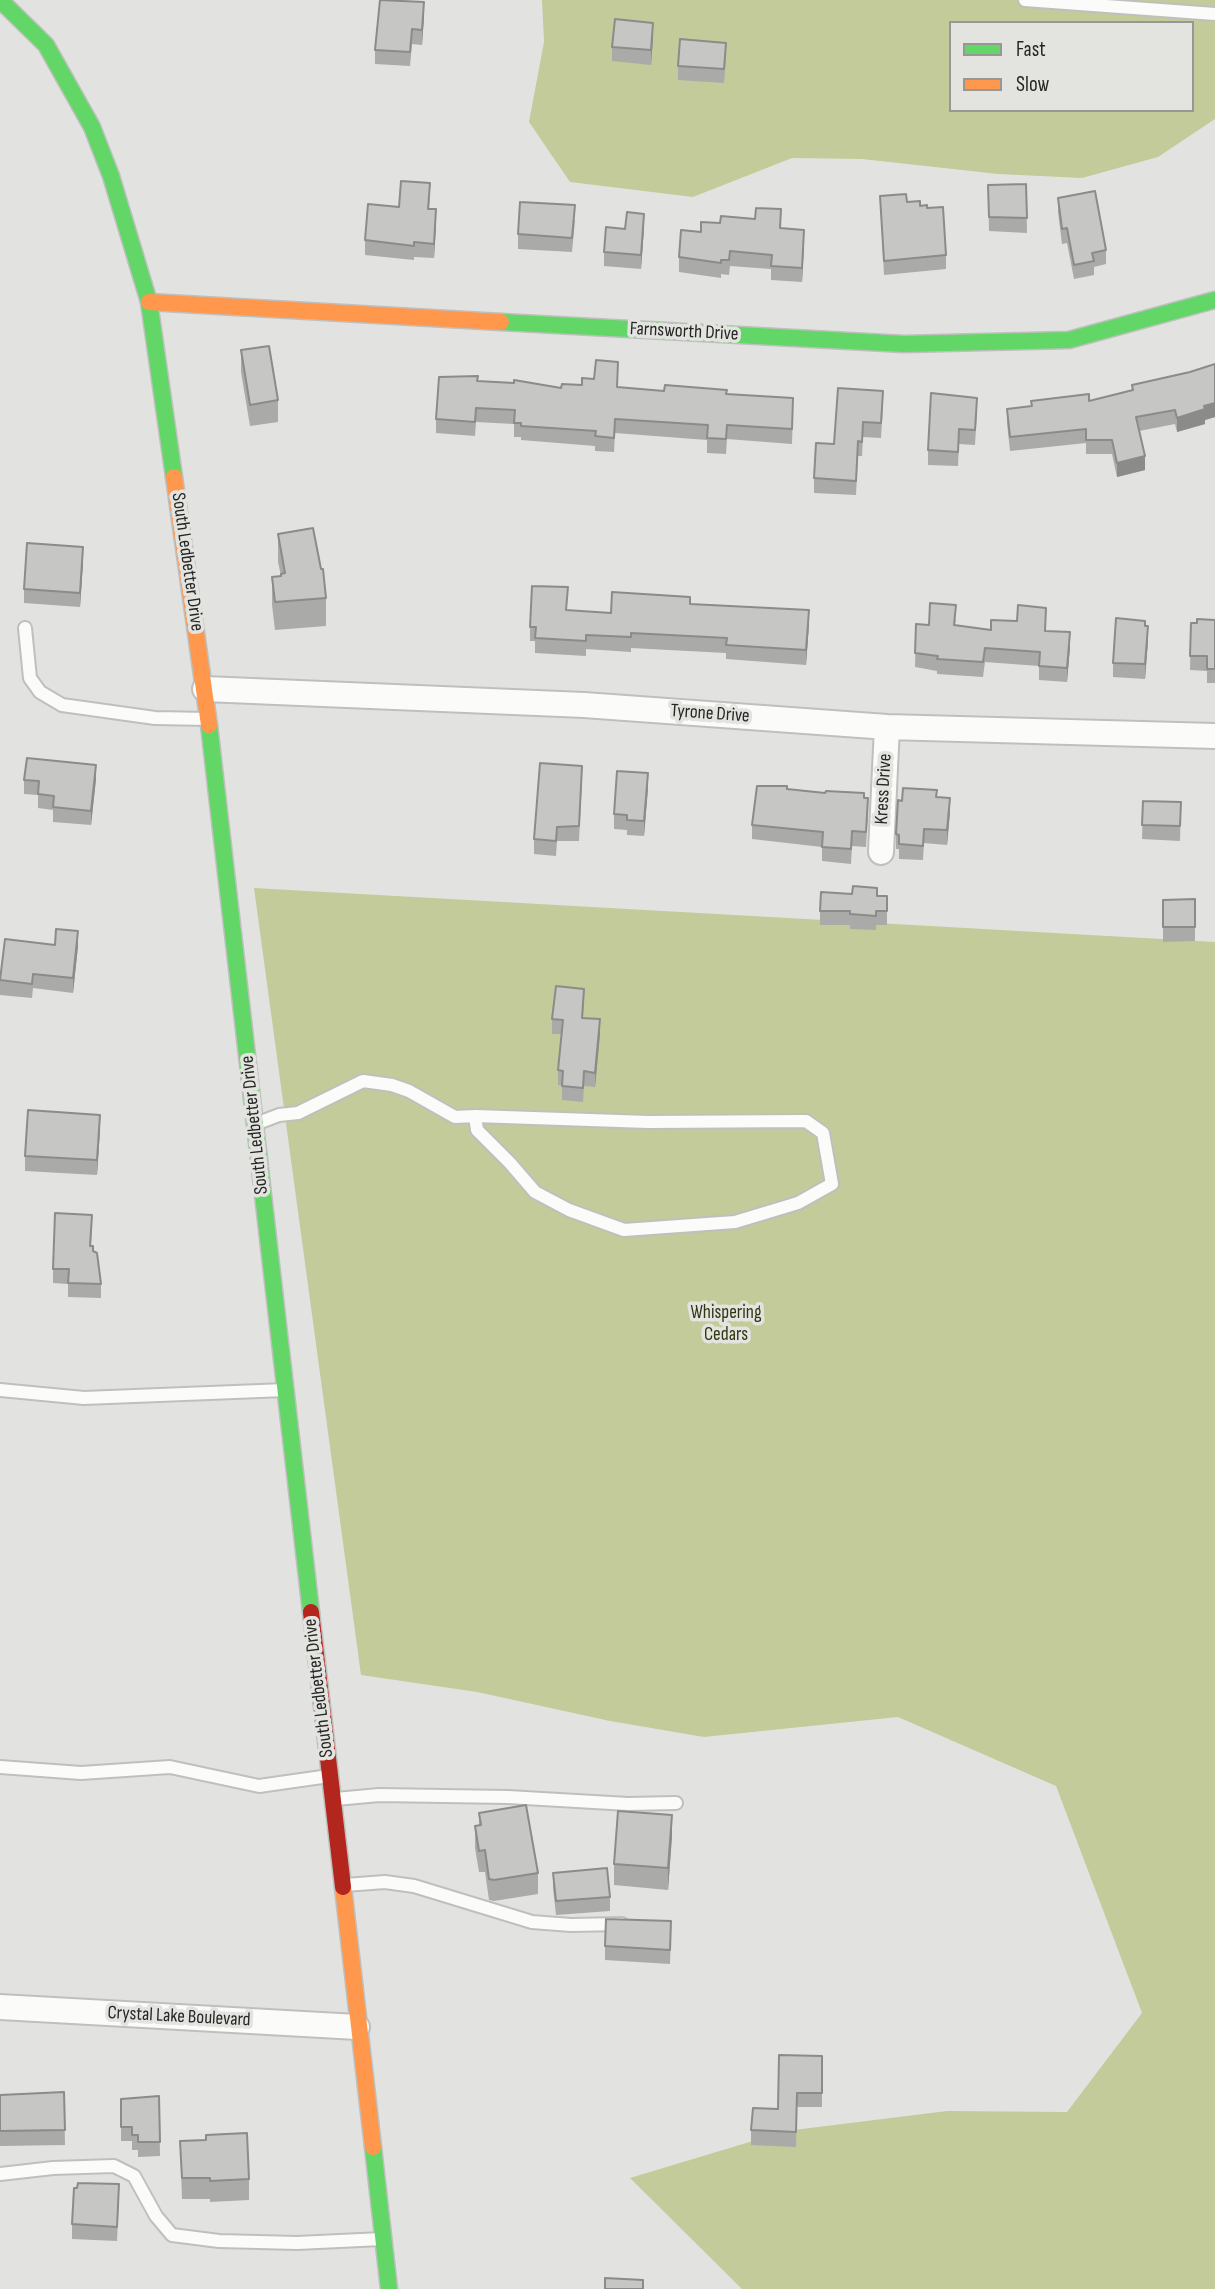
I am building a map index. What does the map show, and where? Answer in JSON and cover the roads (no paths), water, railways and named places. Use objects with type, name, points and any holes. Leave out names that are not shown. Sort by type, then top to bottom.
[{"type":"street","name":"South Ledbetter Drive","points":[[0,0],[46,45],[92,127],[111,176],[149,302],[205,689],[389,2289]]},
{"type":"street","name":"Farnsworth Drive","points":[[149,302],[904,344],[1069,340],[1215,300]]},
{"type":"street","name":"Tyrone Drive","points":[[205,689],[584,705],[887,727],[1215,736]]},
{"type":"street","name":"Kress Drive","points":[[881,852],[887,727]]},
{"type":"street","name":"Crystal Lake Boulevard","points":[[0,2007],[358,2027]]},
{"type":"lane","points":[[1025,0],[1215,13]]},
{"type":"lane","points":[[25,628],[30,678],[40,692],[62,705],[155,718],[208,719]]},
{"type":"lane","points":[[255,1125],[279,1115],[298,1113],[363,1081],[392,1085],[409,1091],[455,1117],[475,1116],[648,1122],[806,1121],[823,1133],[832,1184],[798,1203],[735,1222],[624,1230],[569,1210],[535,1192],[477,1130],[475,1116]]},
{"type":"lane","points":[[0,1390],[84,1398],[285,1390]]},
{"type":"lane","points":[[0,1767],[81,1773],[170,1767],[258,1786],[329,1776]]},
{"type":"lane","points":[[332,1799],[379,1795],[508,1797],[628,1804],[676,1803]]},
{"type":"lane","points":[[341,1886],[385,1882],[414,1886],[532,1922],[571,1925],[638,1924]]},
{"type":"lane","points":[[0,2174],[53,2168],[114,2166],[134,2176],[156,2216],[173,2235],[219,2241],[297,2243],[383,2239]]},
{"type":"park label","name":"Whispering Cedars","points":[[726,1324]]}]
